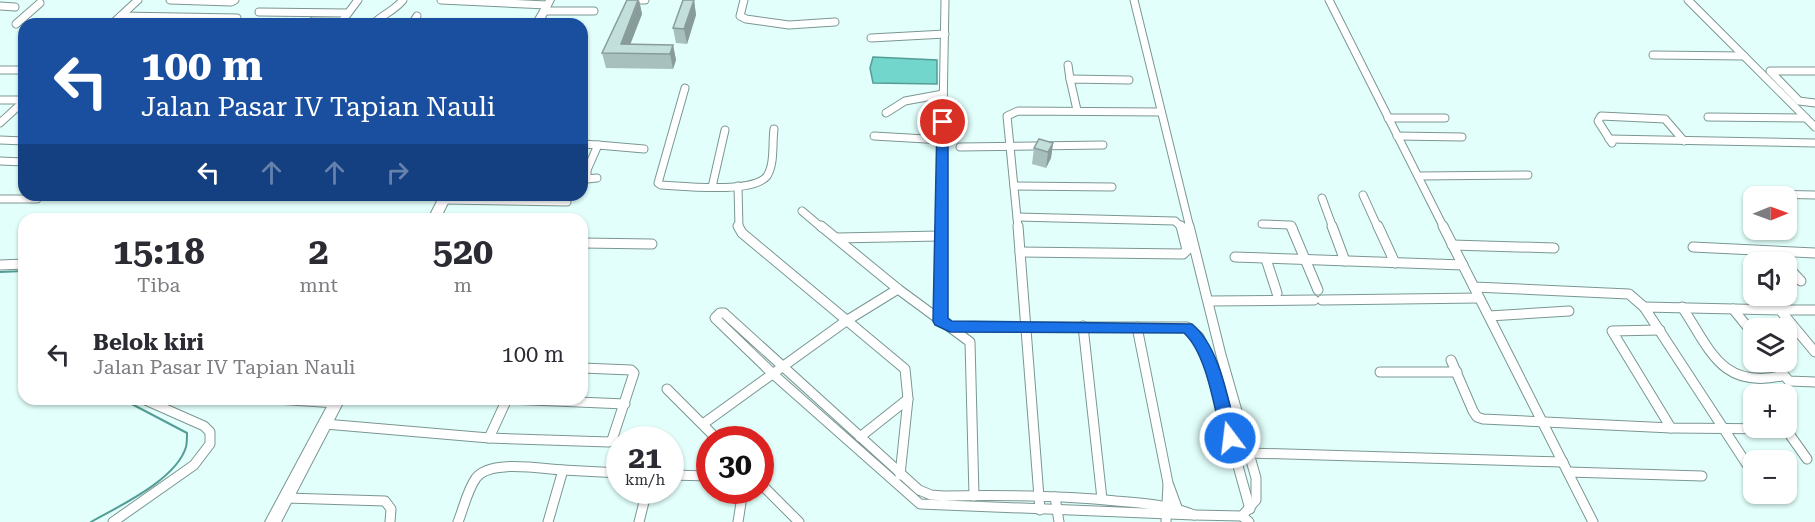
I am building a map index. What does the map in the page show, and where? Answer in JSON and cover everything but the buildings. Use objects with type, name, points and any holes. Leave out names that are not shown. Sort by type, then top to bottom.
[{"type":"street","points":[[119,18],[138,0]]},
{"type":"street","points":[[170,0],[231,2],[235,0]]},
{"type":"street","points":[[344,18],[358,0]]},
{"type":"street","points":[[441,0],[547,5],[594,11]]},
{"type":"street","points":[[640,0],[645,0]]},
{"type":"street","points":[[744,0],[740,16],[746,19],[767,20],[780,25],[835,22]]},
{"type":"street","points":[[940,321],[945,0]]},
{"type":"street","points":[[1134,0],[1221,355],[1250,453],[1257,494],[1247,516]]},
{"type":"street","points":[[1329,0],[1593,522]]},
{"type":"street","points":[[1688,0],[1815,127]]},
{"type":"street","points":[[379,18],[393,12],[403,1]]},
{"type":"street","points":[[24,18],[40,3]]},
{"type":"street","points":[[0,6],[15,7]]},
{"type":"street","points":[[259,12],[347,13]]},
{"type":"street","points":[[121,16],[237,18]]},
{"type":"street","points":[[871,38],[945,34]]},
{"type":"street","points":[[1653,55],[1744,56]]},
{"type":"street","points":[[1068,65],[1077,110]]},
{"type":"street","points":[[0,70],[18,70]]},
{"type":"street","points":[[1815,71],[1770,71],[1799,101],[1815,103]]},
{"type":"street","points":[[1070,79],[1129,80]]},
{"type":"street","points":[[685,88],[658,183],[661,185],[712,187],[755,184],[767,175],[774,129]]},
{"type":"street","points":[[886,113],[905,101],[943,94]]},
{"type":"street","points":[[0,100],[18,101]]},
{"type":"street","points":[[0,123],[18,107]]},
{"type":"street","points":[[1040,510],[1007,116],[1012,111],[1161,111]]},
{"type":"street","points":[[1684,141],[1665,119],[1601,116],[1598,121],[1612,142],[1815,142]]},
{"type":"street","points":[[1708,117],[1806,118]]},
{"type":"street","points":[[1388,118],[1444,118]]},
{"type":"street","points":[[712,187],[725,130]]},
{"type":"street","points":[[874,136],[943,140]]},
{"type":"street","points":[[1397,136],[1462,137]]},
{"type":"street","points":[[0,140],[18,141]]},
{"type":"street","points":[[588,144],[644,149]]},
{"type":"street","points":[[588,163],[598,145]]},
{"type":"street","points":[[960,147],[1103,145]]},
{"type":"street","points":[[0,161],[18,162]]},
{"type":"street","points":[[1418,176],[1528,175]]},
{"type":"street","points":[[588,178],[597,178]]},
{"type":"street","points":[[738,186],[739,230],[905,369],[908,399],[900,475]]},
{"type":"street","points":[[1014,186],[1112,187]]},
{"type":"street","points":[[1363,195],[1395,263]]},
{"type":"street","points":[[1797,195],[1815,195]]},
{"type":"street","points":[[1322,198],[1345,261]]},
{"type":"street","points":[[0,200],[18,200]]},
{"type":"street","points":[[543,201],[567,202]]},
{"type":"street","points":[[802,211],[898,289],[940,321],[966,337],[971,350],[974,496]]},
{"type":"street","points":[[1017,217],[1175,221],[1180,225],[1187,249],[1183,254],[1020,252]]},
{"type":"street","points":[[1262,224],[1292,226],[1318,290]]},
{"type":"street","points":[[837,238],[940,236]]},
{"type":"street","points":[[588,243],[652,244]]},
{"type":"street","points":[[1452,245],[1554,248]]},
{"type":"street","points":[[1692,247],[1815,253]]},
{"type":"street","points":[[1235,257],[1462,265]]},
{"type":"street","points":[[1266,259],[1277,293]]},
{"type":"street","points":[[0,265],[18,264]]},
{"type":"street","points":[[1797,277],[1801,281]]},
{"type":"street","points":[[1474,287],[1633,296],[1660,330],[1743,458]]},
{"type":"street","points":[[667,388],[704,424],[846,321],[898,289]]},
{"type":"street","points":[[1209,301],[1479,298]]},
{"type":"street","points":[[1644,307],[1815,310]]},
{"type":"street","points":[[1682,307],[1723,368],[1729,373],[1749,378],[1781,376]]},
{"type":"street","points":[[1733,309],[1743,321]]},
{"type":"street","points":[[1780,310],[1815,352]]},
{"type":"street","points":[[1489,316],[1569,311]]},
{"type":"street","points":[[1166,514],[1102,499],[1039,495],[931,495],[919,490],[724,313],[717,315],[716,320],[772,374],[920,504],[1040,510],[1058,516],[1166,514],[1247,516]]},
{"type":"street","points":[[950,327],[1025,325],[1187,327],[1198,337],[1207,355],[1247,516]]},
{"type":"street","points":[[1083,326],[1102,499]]},
{"type":"street","points":[[1137,327],[1168,483],[1179,515]]},
{"type":"street","points":[[1660,330],[1612,331],[1671,428]]},
{"type":"street","points":[[1451,360],[1477,417],[1671,428],[1743,428]]},
{"type":"street","points":[[325,424],[489,438],[609,442],[625,404],[633,371],[588,368]]},
{"type":"street","points":[[1380,372],[1457,372]]},
{"type":"street","points":[[1779,372],[1793,383],[1815,382]]},
{"type":"street","points":[[860,437],[908,399]]},
{"type":"street","points":[[588,402],[625,404]]},
{"type":"street","points":[[113,522],[194,465],[210,444],[210,432],[204,426],[157,405]]},
{"type":"street","points":[[273,522],[335,405]]},
{"type":"street","points":[[489,438],[504,405]]},
{"type":"street","points":[[1792,438],[1807,459]]},
{"type":"street","points":[[1250,453],[1563,462]]},
{"type":"street","points":[[458,522],[479,474],[486,469],[507,467],[606,472]]},
{"type":"street","points":[[548,522],[562,470]]},
{"type":"street","points":[[1568,472],[1702,476]]},
{"type":"street","points":[[1166,514],[1168,483]]},
{"type":"street","points":[[774,497],[799,522]]},
{"type":"street","points":[[1054,497],[1058,516]]},
{"type":"street","points":[[286,498],[385,501],[391,509],[390,522]]},
{"type":"street","points":[[639,522],[644,504]]},
{"type":"street","points":[[738,522],[741,504]]},
{"type":"water","points":[[873,57],[937,60],[937,84],[873,83],[870,68]]},
{"type":"waterway","points":[[0,272],[18,271]]},
{"type":"waterway","points":[[91,522],[131,500],[159,481],[180,459],[186,447],[187,433],[134,405]]},
{"type":"route","points":[[943,122],[940,321],[950,327],[1045,325],[1187,327],[1198,337],[1207,355],[1230,438]]}]
